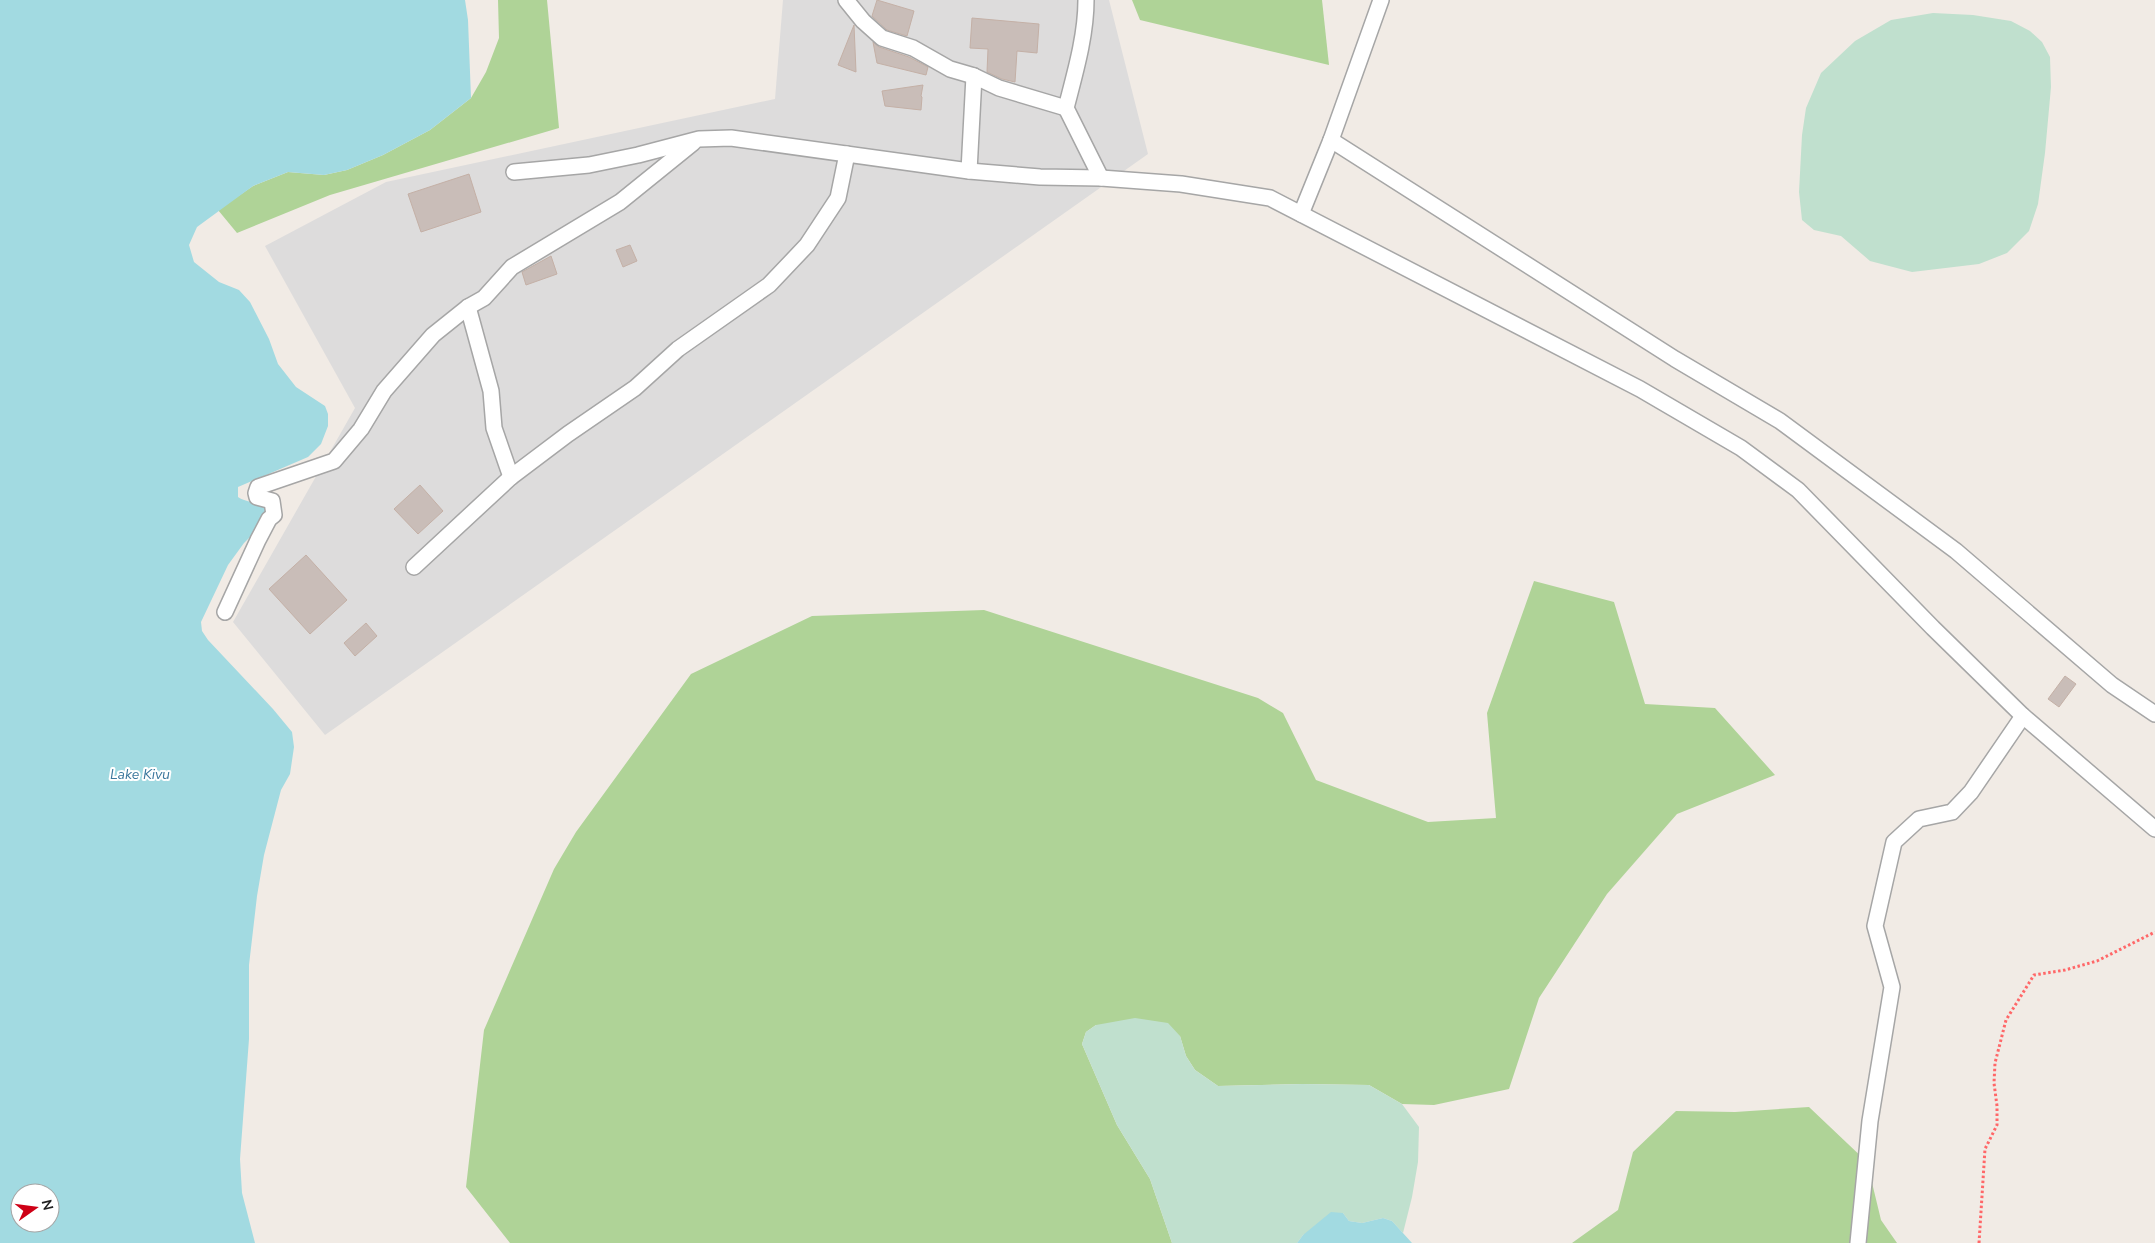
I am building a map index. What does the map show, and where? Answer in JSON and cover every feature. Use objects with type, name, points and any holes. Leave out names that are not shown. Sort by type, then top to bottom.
[{"type":"street","points":[[846,0],[863,21],[882,38],[913,48],[950,69],[974,76],[999,88],[1066,108]]},
{"type":"street","points":[[1086,0],[1086,18],[1066,108],[1101,178]]},
{"type":"street","points":[[1301,214],[1331,140],[1381,0]]},
{"type":"street","points":[[969,171],[974,76]]},
{"type":"street","points":[[514,172],[588,165],[638,156],[699,139],[731,138],[969,171],[1040,177],[1101,178],[1181,184],[1270,198],[1640,389],[1741,448],[1798,490],[1933,628],[2023,716],[2155,829]]},
{"type":"street","points":[[225,612],[258,540],[269,520],[274,515],[272,502],[257,497],[256,489],[295,473],[334,461],[360,428],[384,391],[433,335],[468,307],[484,298],[512,267],[620,202],[699,139]]},
{"type":"street","points":[[1331,140],[1675,359],[1780,421],[1956,551],[2112,686],[2155,714]]},
{"type":"street","points":[[414,567],[512,477],[568,434],[636,388],[678,349],[769,284],[807,245],[838,198],[847,154]]},
{"type":"street","points":[[468,307],[491,391],[494,428],[512,477]]},
{"type":"street","points":[[1858,1243],[1870,1121],[1892,987],[1875,926],[1894,842],[1919,819],[1952,812],[1971,792],[2023,716]]},
{"type":"path","points":[[1979,1243],[1985,1149],[1997,1124],[1994,1083],[1995,1063],[2006,1020],[2034,975],[2065,970],[2097,961],[2155,932]]},
{"type":"shaded area","points":[[783,0],[1109,0],[1148,154],[325,735],[233,622],[355,408],[265,246],[386,182],[775,99]]},
{"type":"green space","points":[[498,0],[547,0],[559,128],[330,195],[237,233],[218,210],[253,186],[288,172],[324,175],[347,170],[383,155],[430,130],[471,98],[486,72],[499,38]]},
{"type":"green space","points":[[1132,0],[1322,0],[1329,65],[1140,20]]},
{"type":"green space","points":[[1933,13],[1973,15],[2011,21],[2030,31],[2042,42],[2050,57],[2051,87],[2038,204],[2029,231],[2007,253],[1979,264],[1912,272],[1870,261],[1841,236],[1814,230],[1802,220],[1799,192],[1802,135],[1806,108],[1821,73],[1855,41],[1891,20]]},
{"type":"green space","points":[[1534,581],[1614,602],[1645,704],[1715,708],[1775,775],[1677,814],[1607,894],[1539,998],[1509,1089],[1434,1105],[1402,1104],[1369,1085],[1218,1086],[1195,1070],[1186,1056],[1180,1036],[1096,1025],[1086,1032],[1082,1044],[1117,1125],[1150,1179],[1172,1243],[510,1243],[466,1187],[484,1030],[554,869],[576,832],[691,674],[812,616],[984,610],[1258,698],[1283,713],[1316,780],[1428,822],[1496,818],[1487,713]]},
{"type":"green space","points":[[1135,1018],[1168,1023],[1180,1036],[1186,1056],[1195,1070],[1218,1086],[1369,1085],[1402,1104],[1419,1127],[1418,1162],[1403,1233],[1392,1221],[1383,1218],[1362,1223],[1349,1221],[1343,1213],[1303,1235],[1297,1243],[1172,1243],[1150,1179],[1117,1125],[1082,1044],[1086,1032],[1096,1025]]},
{"type":"green space","points":[[1809,1107],[1867,1162],[1881,1220],[1897,1243],[1572,1243],[1618,1210],[1633,1152],[1676,1111],[1735,1112]]},
{"type":"water","name":"Lake Kivu","points":[[0,0],[465,0],[468,20],[471,98],[430,130],[383,155],[347,170],[324,175],[288,172],[253,186],[197,227],[189,245],[194,262],[219,282],[239,290],[250,302],[269,339],[278,364],[296,387],[325,406],[328,414],[328,426],[321,444],[308,457],[238,487],[238,497],[269,507],[259,528],[244,543],[228,565],[201,622],[202,631],[208,640],[292,732],[294,747],[290,774],[281,790],[264,855],[249,965],[249,1039],[240,1159],[242,1193],[255,1243],[0,1243]]},
{"type":"water","points":[[1331,1212],[1343,1213],[1349,1221],[1362,1223],[1383,1218],[1392,1221],[1412,1243],[1297,1243],[1303,1235]]},
{"type":"building","points":[[877,0],[914,11],[907,36],[887,30],[872,16]]},
{"type":"building","points":[[972,18],[1039,24],[1037,53],[1017,51],[1015,82],[1002,79],[987,72],[988,49],[970,48]]},
{"type":"building","points":[[854,25],[856,72],[838,65]]},
{"type":"building","points":[[873,42],[879,47],[909,57],[928,67],[926,75],[877,63]]},
{"type":"building","points":[[923,85],[921,110],[885,106],[882,91]]},
{"type":"building","points":[[469,174],[481,212],[421,232],[408,194]]},
{"type":"building","points":[[630,245],[637,261],[623,267],[616,250]]},
{"type":"building","points":[[551,256],[557,274],[526,285],[522,272]]},
{"type":"building","points":[[420,485],[443,511],[418,534],[394,509]]},
{"type":"building","points":[[306,555],[347,600],[310,634],[269,589]]},
{"type":"building","points":[[366,623],[377,636],[355,656],[344,643]]},
{"type":"building","points":[[2065,676],[2076,684],[2059,707],[2048,699]]}]
